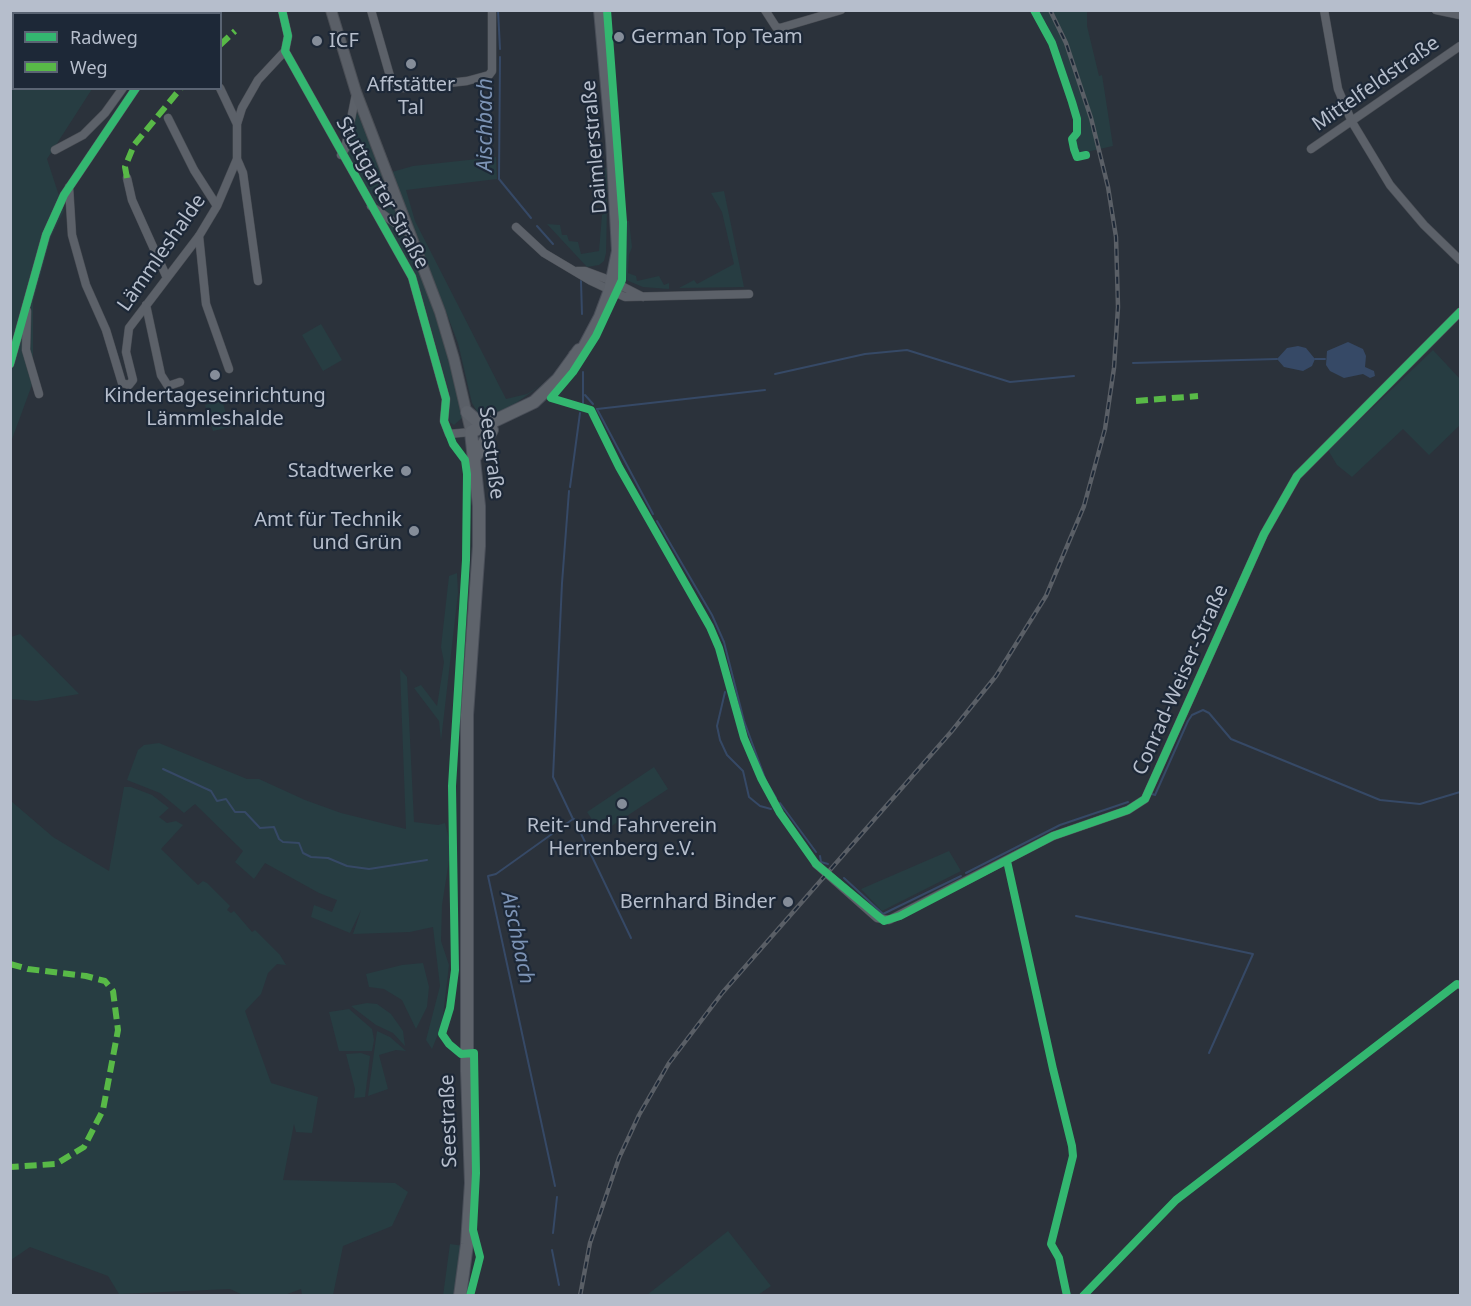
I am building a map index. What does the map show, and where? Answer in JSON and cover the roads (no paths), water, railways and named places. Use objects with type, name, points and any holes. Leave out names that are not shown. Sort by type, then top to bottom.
[{"type":"main road","name":"Seestraße","points":[[331,10],[356,92],[412,234],[445,330],[467,412],[474,457],[479,546],[467,715],[466,1071],[471,1183],[467,1244],[460,1296]]},
{"type":"main road","name":"Daimlerstraße","points":[[471,432],[489,426],[525,408],[546,392],[575,355],[583,349],[591,334],[608,285],[619,239],[600,10]]},
{"type":"main road","points":[[467,412],[489,426],[474,457]]},
{"type":"street","name":"Stuttgarter Straße","points":[[282,10],[288,36],[285,51],[341,155],[412,277],[446,399],[444,421],[449,434],[471,432]]},
{"type":"street","points":[[371,10],[392,83],[396,87],[426,87],[489,75],[492,71],[492,10]]},
{"type":"street","points":[[765,10],[776,27],[780,28],[840,10]]},
{"type":"street","points":[[1324,10],[1338,89],[1352,122],[1390,185],[1424,225],[1461,260]]},
{"type":"street","points":[[1436,10],[1461,15]]},
{"type":"street","name":"Mittelfeldstraße","points":[[1311,149],[1461,46]]},
{"type":"street","name":"Lämmleshalde","points":[[69,187],[72,235],[86,285],[106,330],[122,383],[126,385],[133,380],[126,352],[129,328],[199,236],[218,206],[237,159],[237,124],[242,108],[258,80],[285,51]]},
{"type":"street","points":[[55,150],[83,135],[105,113],[122,90]]},
{"type":"street","points":[[10,364],[46,235],[69,187],[135,90]]},
{"type":"street","points":[[221,90],[237,124]]},
{"type":"street","name":"Seestraße","points":[[341,155],[345,149],[356,92]]},
{"type":"street","points":[[168,118],[194,170],[218,206]]},
{"type":"street","points":[[237,159],[243,173],[258,281]]},
{"type":"street","points":[[127,178],[132,200],[166,278]]},
{"type":"street","points":[[370,205],[412,234]]},
{"type":"street","points":[[516,226],[544,253],[577,271],[585,271],[625,297],[749,294]]},
{"type":"street","points":[[199,236],[206,304],[228,369]]},
{"type":"street","points":[[27,298],[26,350],[39,394]]},
{"type":"street","points":[[146,305],[164,382],[168,386],[180,382]]},
{"type":"street","name":"Conrad-Weiser-Straße","points":[[816,864],[877,918],[890,921],[1053,836],[1128,810],[1145,798],[1264,534],[1297,476],[1461,312]]},
{"type":"water","points":[[1348,342],[1363,349],[1366,356],[1365,367],[1374,371],[1375,376],[1370,378],[1363,374],[1344,378],[1330,371],[1326,365],[1327,351]]},
{"type":"water","points":[[1298,346],[1306,348],[1315,359],[1312,366],[1303,371],[1284,367],[1277,359],[1287,348]]},
{"type":"waterway","name":"Aischbach","points":[[498,10],[500,49]]},
{"type":"waterway","name":"Aischbach","points":[[500,57],[499,179],[531,218]]},
{"type":"waterway","name":"Aischbach","points":[[537,226],[553,244]]},
{"type":"waterway","name":"Aischbach","points":[[581,281],[582,314]]},
{"type":"waterway","points":[[775,374],[865,354],[907,350],[1010,382],[1074,376]]},
{"type":"waterway","points":[[1133,363],[1277,359]]},
{"type":"waterway","points":[[1315,359],[1325,359]]},
{"type":"waterway","name":"Aischbach","points":[[583,372],[583,403]]},
{"type":"waterway","points":[[653,514],[597,409],[765,390]]},
{"type":"waterway","points":[[585,395],[593,404]]},
{"type":"waterway","name":"Aischbach","points":[[570,487],[580,413]]},
{"type":"waterway","name":"Aischbach","points":[[555,1186],[488,876],[496,874],[573,819],[553,777],[562,583],[569,491]]},
{"type":"waterway","points":[[657,521],[712,615],[724,642],[744,721],[766,781],[776,798]]},
{"type":"waterway","points":[[725,692],[717,726],[720,740],[727,755],[743,771],[749,797],[760,806],[771,809]]},
{"type":"waterway","points":[[1152,794],[1155,795],[1188,721],[1192,715],[1203,710],[1209,713],[1231,739],[1380,800],[1420,804],[1460,792]]},
{"type":"waterway","points":[[163,769],[211,791],[217,801],[226,799],[235,812],[245,812],[260,828],[274,827],[279,839],[283,842],[299,843],[303,853],[311,857],[328,858],[347,866],[369,869],[427,860]]},
{"type":"waterway","points":[[966,873],[1060,825],[1128,802]]},
{"type":"waterway","points":[[780,803],[816,852]]},
{"type":"waterway","points":[[574,819],[631,938]]},
{"type":"waterway","points":[[820,856],[821,862],[828,864]]},
{"type":"waterway","points":[[844,878],[883,914],[961,876]]},
{"type":"waterway","points":[[1076,916],[1253,954],[1209,1053]]},
{"type":"waterway","points":[[553,1233],[557,1197]]},
{"type":"waterway","points":[[552,1250],[559,1285]]},
{"type":"railway","points":[[580,1296],[590,1243],[619,1158],[639,1115],[669,1063],[723,992],[951,732],[996,676],[1046,596],[1084,506],[1105,429],[1114,368],[1118,307],[1116,237],[1108,187],[1091,118],[1066,43],[1050,10]]},
{"type":"place","name":"German Top Team","points":[[619,37]]},
{"type":"place","name":"ICF","points":[[317,41]]},
{"type":"place","name":"Affstätter Tal","points":[[411,64]]},
{"type":"place","name":"Kindertageseinrichtung Lämmleshalde","points":[[215,375]]},
{"type":"place","name":"Stadtwerke","points":[[406,471]]},
{"type":"place","name":"Amt für Technik und Grün","points":[[414,531]]},
{"type":"place","name":"Reit- und Fahrverein Herrenberg e.V.","points":[[622,804]]},
{"type":"place","name":"Bernhard Binder","points":[[788,902]]}]
